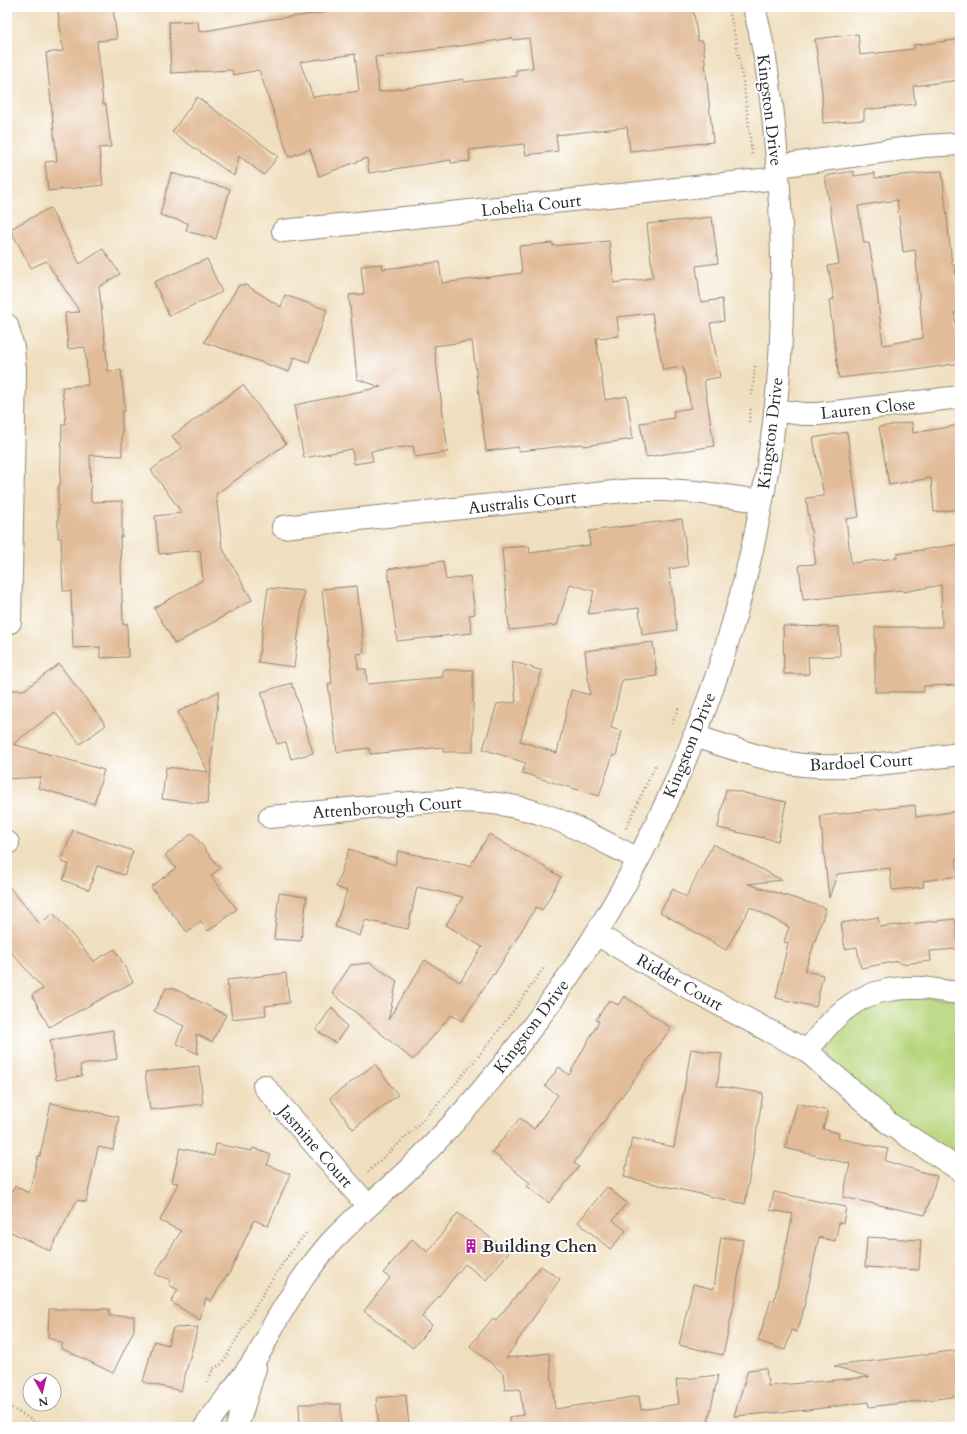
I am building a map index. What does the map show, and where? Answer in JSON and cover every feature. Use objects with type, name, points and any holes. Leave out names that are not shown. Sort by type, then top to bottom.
[{"type":"street","name":"Kingston Drive","points":[[205,1427],[259,1354],[276,1321],[302,1278],[331,1243],[428,1150],[511,1055],[553,999],[596,934],[638,859],[670,794],[694,736],[731,631],[753,546],[770,452],[775,410],[783,280],[778,172],[767,73],[754,7]]},
{"type":"street","points":[[778,172],[924,146],[960,144]]},
{"type":"street","name":"Lobelia Court","points":[[283,231],[778,172]]},
{"type":"street","points":[[7,325],[13,348],[15,371],[10,622]]},
{"type":"street","name":"Lauren Close","points":[[775,410],[803,414],[818,414],[960,397]]},
{"type":"street","name":"Australis Court","points":[[283,527],[633,490],[696,492],[762,501]]},
{"type":"street","name":"Bardoel Court","points":[[694,736],[764,757],[815,766],[859,765],[960,754]]},
{"type":"street","name":"Attenborough Court","points":[[270,817],[434,801],[448,800],[478,802],[512,806],[541,813],[572,826],[638,859]]},
{"type":"street","name":"Ridder Court","points":[[596,934],[694,991],[807,1051],[891,1125],[960,1170]]},
{"type":"street","points":[[807,1051],[827,1026],[851,1004],[871,995],[895,988],[922,988],[960,993]]},
{"type":"street","name":"Jasmine Court","points":[[264,1086],[368,1206]]},
{"type":"street","name":"Kingston Drive","points":[[237,1427],[259,1354]]},
{"type":"path","points":[[728,7],[746,97],[752,162]]},
{"type":"path","points":[[752,396],[755,358]]},
{"type":"path","points":[[748,426],[751,404]]},
{"type":"path","points":[[670,729],[681,701]]},
{"type":"path","points":[[625,830],[656,763]]},
{"type":"path","points":[[367,1173],[413,1130],[453,1086],[511,1014],[550,958]]},
{"type":"path","points":[[7,1402],[10,1407],[44,1427]]},
{"type":"green space","points":[[898,994],[960,1000],[960,1161],[896,1121],[847,1078],[833,1059],[830,1048],[830,1040],[856,1009]]},
{"type":"building","points":[[113,7],[117,39],[97,41],[103,104],[106,104],[111,147],[99,148],[103,185],[48,191],[45,162],[57,161],[46,53],[63,51],[58,12]]},
{"type":"building","points":[[346,7],[359,7],[359,9],[379,7],[693,7],[698,41],[703,41],[713,142],[630,151],[627,127],[556,135],[558,151],[526,155],[524,144],[469,150],[470,161],[451,163],[451,160],[369,173],[367,158],[319,176],[310,149],[289,157],[259,70],[233,75],[232,70],[171,73],[169,22],[198,21],[199,32],[271,19],[325,13],[325,10]],"holes":[[[512,38],[513,40],[529,38],[533,68],[516,70],[517,76],[464,82],[464,79],[379,92],[375,57]],[[355,54],[359,91],[313,97],[300,62]]]},
{"type":"building","points":[[858,34],[860,55],[914,49],[914,45],[957,40],[960,62],[960,80],[913,86],[915,104],[864,110],[864,120],[823,123],[822,91],[815,39]]},
{"type":"building","points":[[197,97],[278,156],[264,175],[239,156],[234,176],[172,132]]},
{"type":"building","points":[[854,171],[854,176],[875,173],[875,178],[942,171],[952,265],[955,265],[959,312],[954,313],[960,348],[960,363],[916,370],[839,378],[829,300],[834,299],[828,266],[839,264],[825,176]],"holes":[[[897,200],[903,252],[915,250],[923,338],[883,345],[876,283],[869,243],[864,243],[858,206]]]},
{"type":"building","points":[[171,173],[230,189],[216,239],[186,231],[188,223],[160,215]]},
{"type":"building","points":[[50,208],[80,264],[103,249],[120,274],[99,287],[108,371],[121,370],[125,411],[122,411],[122,456],[90,455],[91,502],[122,501],[122,537],[120,537],[123,625],[127,623],[128,657],[100,658],[100,647],[73,648],[71,591],[63,591],[61,538],[58,538],[58,486],[60,486],[62,424],[66,424],[62,387],[88,385],[85,347],[68,349],[65,313],[80,312],[46,261],[31,268],[10,229]]},
{"type":"building","points":[[712,217],[718,263],[696,266],[701,302],[722,299],[724,321],[710,323],[720,377],[704,380],[714,446],[646,457],[640,423],[674,418],[673,411],[691,408],[683,367],[663,370],[652,313],[617,317],[619,336],[596,338],[605,400],[627,396],[633,439],[583,446],[583,444],[519,451],[518,447],[486,451],[472,341],[434,346],[448,452],[415,457],[413,446],[371,451],[373,461],[354,464],[352,449],[304,458],[295,405],[381,387],[357,379],[349,295],[364,294],[361,266],[382,264],[383,269],[439,262],[442,283],[522,273],[519,246],[553,243],[553,246],[609,241],[614,283],[653,278],[647,224]]},
{"type":"building","points":[[207,259],[222,292],[169,316],[154,282]]},
{"type":"building","points":[[239,285],[246,285],[281,307],[285,295],[327,310],[309,362],[294,357],[289,372],[204,342]]},
{"type":"building","points":[[243,385],[286,444],[216,494],[222,547],[252,600],[175,644],[154,608],[203,580],[200,550],[159,554],[155,516],[182,513],[151,470],[182,448],[172,436]]},
{"type":"building","points":[[912,422],[913,433],[960,425],[960,509],[934,512],[931,478],[889,485],[879,427]]},
{"type":"building","points":[[847,432],[859,517],[846,519],[851,563],[897,558],[897,554],[960,544],[960,685],[924,686],[924,692],[875,692],[875,627],[942,627],[941,585],[903,592],[902,590],[803,600],[799,565],[816,564],[806,498],[824,496],[813,438]]},
{"type":"building","points":[[682,519],[688,566],[669,569],[677,630],[642,635],[639,608],[588,614],[594,591],[570,584],[557,625],[509,630],[502,548],[529,546],[530,553],[590,545],[589,531]]},
{"type":"building","points":[[443,561],[446,580],[470,576],[475,614],[469,615],[472,633],[397,641],[388,569]]},
{"type":"building","points":[[357,586],[364,653],[357,654],[358,669],[366,669],[367,684],[443,677],[443,670],[473,670],[473,752],[443,752],[443,747],[370,754],[369,748],[337,752],[328,684],[332,683],[322,589]]},
{"type":"building","points":[[268,588],[304,591],[294,667],[258,662]]},
{"type":"building","points":[[783,626],[839,627],[840,656],[808,657],[809,674],[784,674]]},
{"type":"building","points":[[653,642],[657,676],[622,680],[611,728],[622,731],[616,756],[613,755],[599,796],[522,773],[526,763],[483,749],[497,704],[516,702],[512,661],[542,671],[520,741],[557,753],[571,690],[590,695],[585,651]]},
{"type":"building","points":[[59,664],[106,725],[80,744],[55,712],[13,744],[104,770],[94,804],[38,788],[41,777],[7,779],[7,690],[24,690]]},
{"type":"building","points":[[292,683],[292,688],[294,688],[313,753],[291,759],[286,742],[277,744],[261,692]]},
{"type":"building","points":[[219,691],[207,804],[162,799],[166,767],[208,772],[178,712]]},
{"type":"building","points":[[726,789],[786,802],[778,841],[718,828]]},
{"type":"building","points":[[915,805],[916,817],[960,811],[960,858],[956,858],[958,876],[923,881],[924,887],[892,890],[890,868],[837,874],[829,898],[820,816]]},
{"type":"building","points":[[73,830],[133,851],[124,875],[97,866],[89,890],[63,880],[69,864],[61,862]]},
{"type":"building","points":[[192,833],[220,868],[211,876],[237,909],[208,931],[201,921],[187,932],[151,887],[176,868],[165,855]]},
{"type":"building","points":[[489,834],[561,877],[542,910],[536,907],[494,975],[493,974],[462,1021],[451,1015],[413,1060],[332,993],[351,965],[370,963],[397,981],[388,1020],[425,960],[460,982],[482,947],[446,925],[463,897],[417,887],[408,929],[365,920],[360,936],[335,927],[347,891],[336,887],[349,849],[395,865],[398,851],[470,866]]},
{"type":"building","points":[[713,844],[782,880],[748,884],[826,908],[805,971],[823,975],[816,1007],[776,998],[788,943],[784,942],[789,927],[750,907],[726,950],[660,912],[673,889],[686,897]]},
{"type":"building","points":[[7,884],[40,924],[53,913],[94,961],[115,949],[133,982],[49,1027],[32,995],[43,989],[7,947]]},
{"type":"building","points":[[279,893],[307,897],[301,941],[274,939]]},
{"type":"building","points":[[878,917],[880,927],[955,919],[958,949],[930,951],[931,961],[900,964],[899,961],[861,968],[857,947],[845,949],[841,923]]},
{"type":"building","points":[[286,973],[289,1003],[265,1006],[266,1015],[232,1019],[227,980]]},
{"type":"building","points":[[166,988],[173,988],[226,1015],[212,1042],[196,1034],[198,1054],[176,1043],[184,1026],[154,1011]]},
{"type":"building","points":[[624,996],[671,1028],[574,1163],[579,1167],[549,1203],[527,1186],[530,1183],[492,1152],[520,1118],[534,1129],[558,1095],[545,1086],[559,1067],[569,1075],[599,1021],[596,1020],[609,1000],[618,1005]]},
{"type":"building","points":[[332,1007],[347,1027],[335,1043],[316,1030]]},
{"type":"building","points":[[113,1030],[117,1059],[80,1065],[82,1076],[56,1080],[50,1040]]},
{"type":"building","points":[[691,1049],[722,1054],[717,1086],[763,1093],[745,1204],[624,1177],[632,1138],[674,1147]]},
{"type":"building","points":[[375,1064],[398,1095],[353,1129],[330,1098]]},
{"type":"building","points":[[199,1066],[203,1104],[150,1110],[145,1072]]},
{"type":"building","points":[[51,1103],[119,1117],[113,1150],[98,1147],[86,1202],[77,1200],[50,1251],[7,1230],[7,1200],[15,1186],[29,1193],[38,1156],[40,1156]]},
{"type":"building","points":[[797,1103],[828,1111],[823,1129],[839,1133],[838,1138],[888,1149],[885,1161],[937,1176],[925,1215],[843,1197],[850,1164],[785,1148]]},
{"type":"building","points":[[216,1144],[252,1151],[253,1148],[271,1155],[267,1165],[290,1174],[268,1226],[254,1220],[228,1276],[227,1275],[211,1301],[206,1298],[200,1320],[171,1302],[178,1290],[169,1285],[170,1280],[155,1274],[181,1231],[160,1221],[178,1183],[172,1182],[180,1148],[214,1156]]},
{"type":"building","points":[[607,1187],[627,1203],[613,1220],[626,1231],[610,1249],[578,1222]]},
{"type":"building","points":[[774,1192],[846,1207],[843,1223],[839,1222],[835,1241],[819,1237],[802,1316],[797,1332],[792,1330],[785,1350],[758,1341],[771,1300],[774,1301],[793,1214],[770,1210]]},
{"type":"building","points":[[458,1213],[509,1252],[486,1280],[465,1264],[422,1317],[432,1325],[413,1348],[364,1311],[390,1278],[383,1273],[412,1239],[428,1252]]},
{"type":"building","points":[[721,1237],[743,1240],[735,1299],[723,1355],[679,1345],[693,1284],[714,1289]]},
{"type":"building","points":[[867,1237],[921,1240],[919,1270],[865,1267]]},
{"type":"building","points":[[541,1266],[560,1279],[506,1358],[549,1353],[555,1409],[639,1396],[641,1410],[679,1404],[676,1380],[718,1375],[708,1423],[678,1427],[510,1427],[509,1417],[523,1415],[520,1389],[505,1390],[503,1373],[470,1346],[493,1318],[496,1320]]},
{"type":"building","points":[[49,1309],[109,1309],[109,1316],[134,1316],[134,1330],[113,1373],[61,1348],[63,1344],[48,1337]]},
{"type":"building","points":[[198,1327],[181,1391],[143,1382],[154,1341],[168,1345],[173,1328]]},
{"type":"building","points":[[960,1350],[960,1396],[869,1407],[868,1402],[808,1410],[734,1416],[748,1370],[766,1368],[768,1386],[869,1377],[834,1366]]},
{"type":"building","points":[[406,1395],[409,1427],[379,1427],[376,1398]]},
{"type":"building","points":[[299,1404],[341,1404],[341,1427],[300,1427]]},
{"type":"place","name":"Building Chen","points":[[471,1246]]}]
